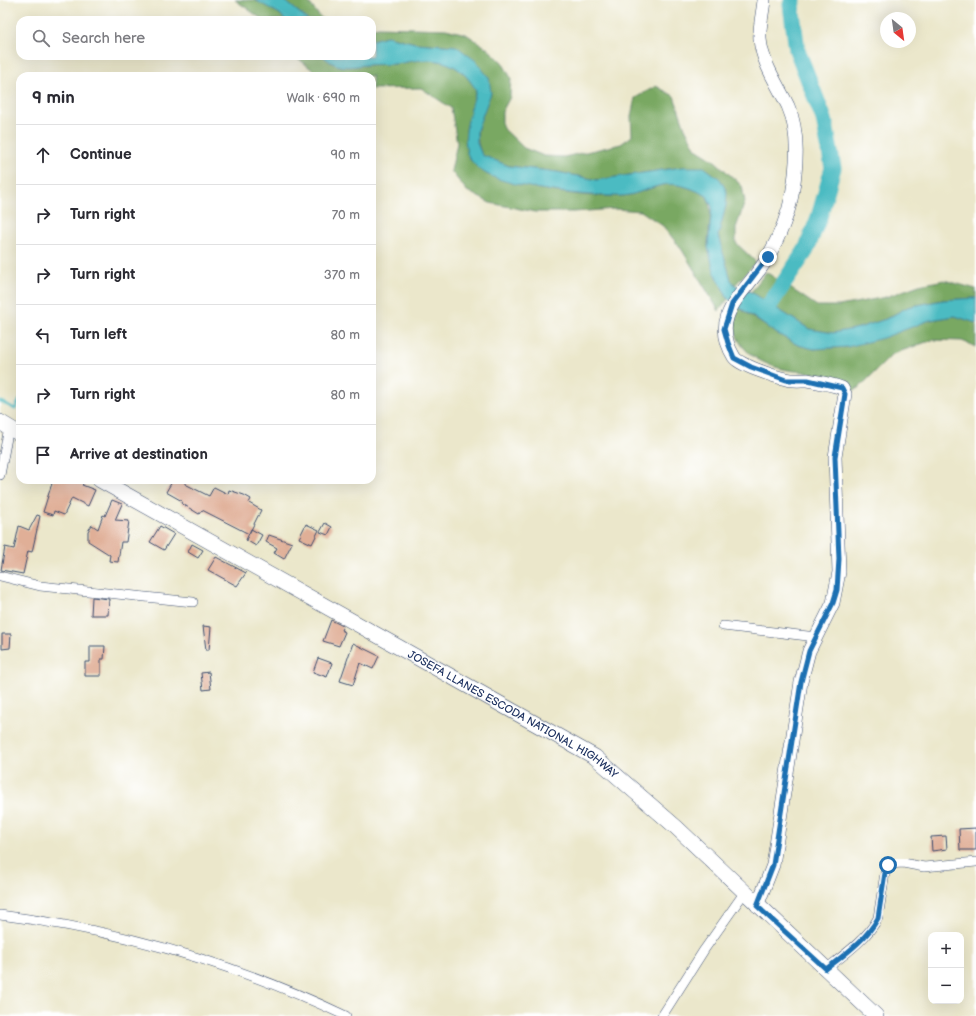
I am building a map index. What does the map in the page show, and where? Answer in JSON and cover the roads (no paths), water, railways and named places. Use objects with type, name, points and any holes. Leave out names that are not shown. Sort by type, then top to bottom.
[{"type":"main road","name":"JOSEFA LLANES ESCODA NATIONAL HIGHWAY","points":[[107,484],[595,757],[677,828],[757,906],[876,1016]]},
{"type":"street","points":[[757,906],[773,865],[801,682],[809,651],[833,603],[839,572],[835,457],[845,394],[842,388],[836,386],[808,380],[786,380],[751,367],[734,358],[724,329],[732,304],[768,257],[792,196],[796,147],[792,119],[770,71],[760,39],[764,0]]},
{"type":"street","points":[[0,475],[10,428]]},
{"type":"street","points":[[0,576],[40,586],[193,602]]},
{"type":"street","points":[[723,626],[816,637]]},
{"type":"street","points":[[826,969],[848,952],[875,924],[878,918],[885,873],[889,864],[903,863],[924,867],[976,862]]},
{"type":"street","points":[[662,1016],[704,950],[744,893]]},
{"type":"street","points":[[0,915],[29,919],[124,938],[184,954],[230,968],[315,1001],[346,1016]]},
{"type":"water","points":[[255,0],[284,0],[303,16],[282,16]]},
{"type":"water","points":[[387,36],[415,43],[456,46],[476,61],[489,78],[491,93],[477,130],[477,143],[482,155],[509,166],[557,172],[597,180],[682,167],[704,167],[720,179],[727,192],[726,205],[718,236],[731,280],[735,285],[751,292],[809,329],[833,333],[859,328],[886,319],[908,307],[943,300],[976,298],[976,323],[955,316],[930,320],[883,338],[847,347],[814,349],[798,345],[774,332],[728,299],[714,271],[708,247],[712,207],[707,196],[683,186],[671,184],[658,186],[625,196],[570,193],[512,183],[485,173],[472,162],[468,156],[466,145],[466,129],[476,90],[464,74],[457,68],[450,64],[433,60],[412,61],[396,64],[338,66],[328,60],[376,60],[376,39]]},
{"type":"waterway","points":[[766,310],[806,250],[819,217],[833,168],[824,119],[797,50],[791,5],[793,0]]},
{"type":"waterway","points":[[0,401],[15,409],[16,407]]}]
